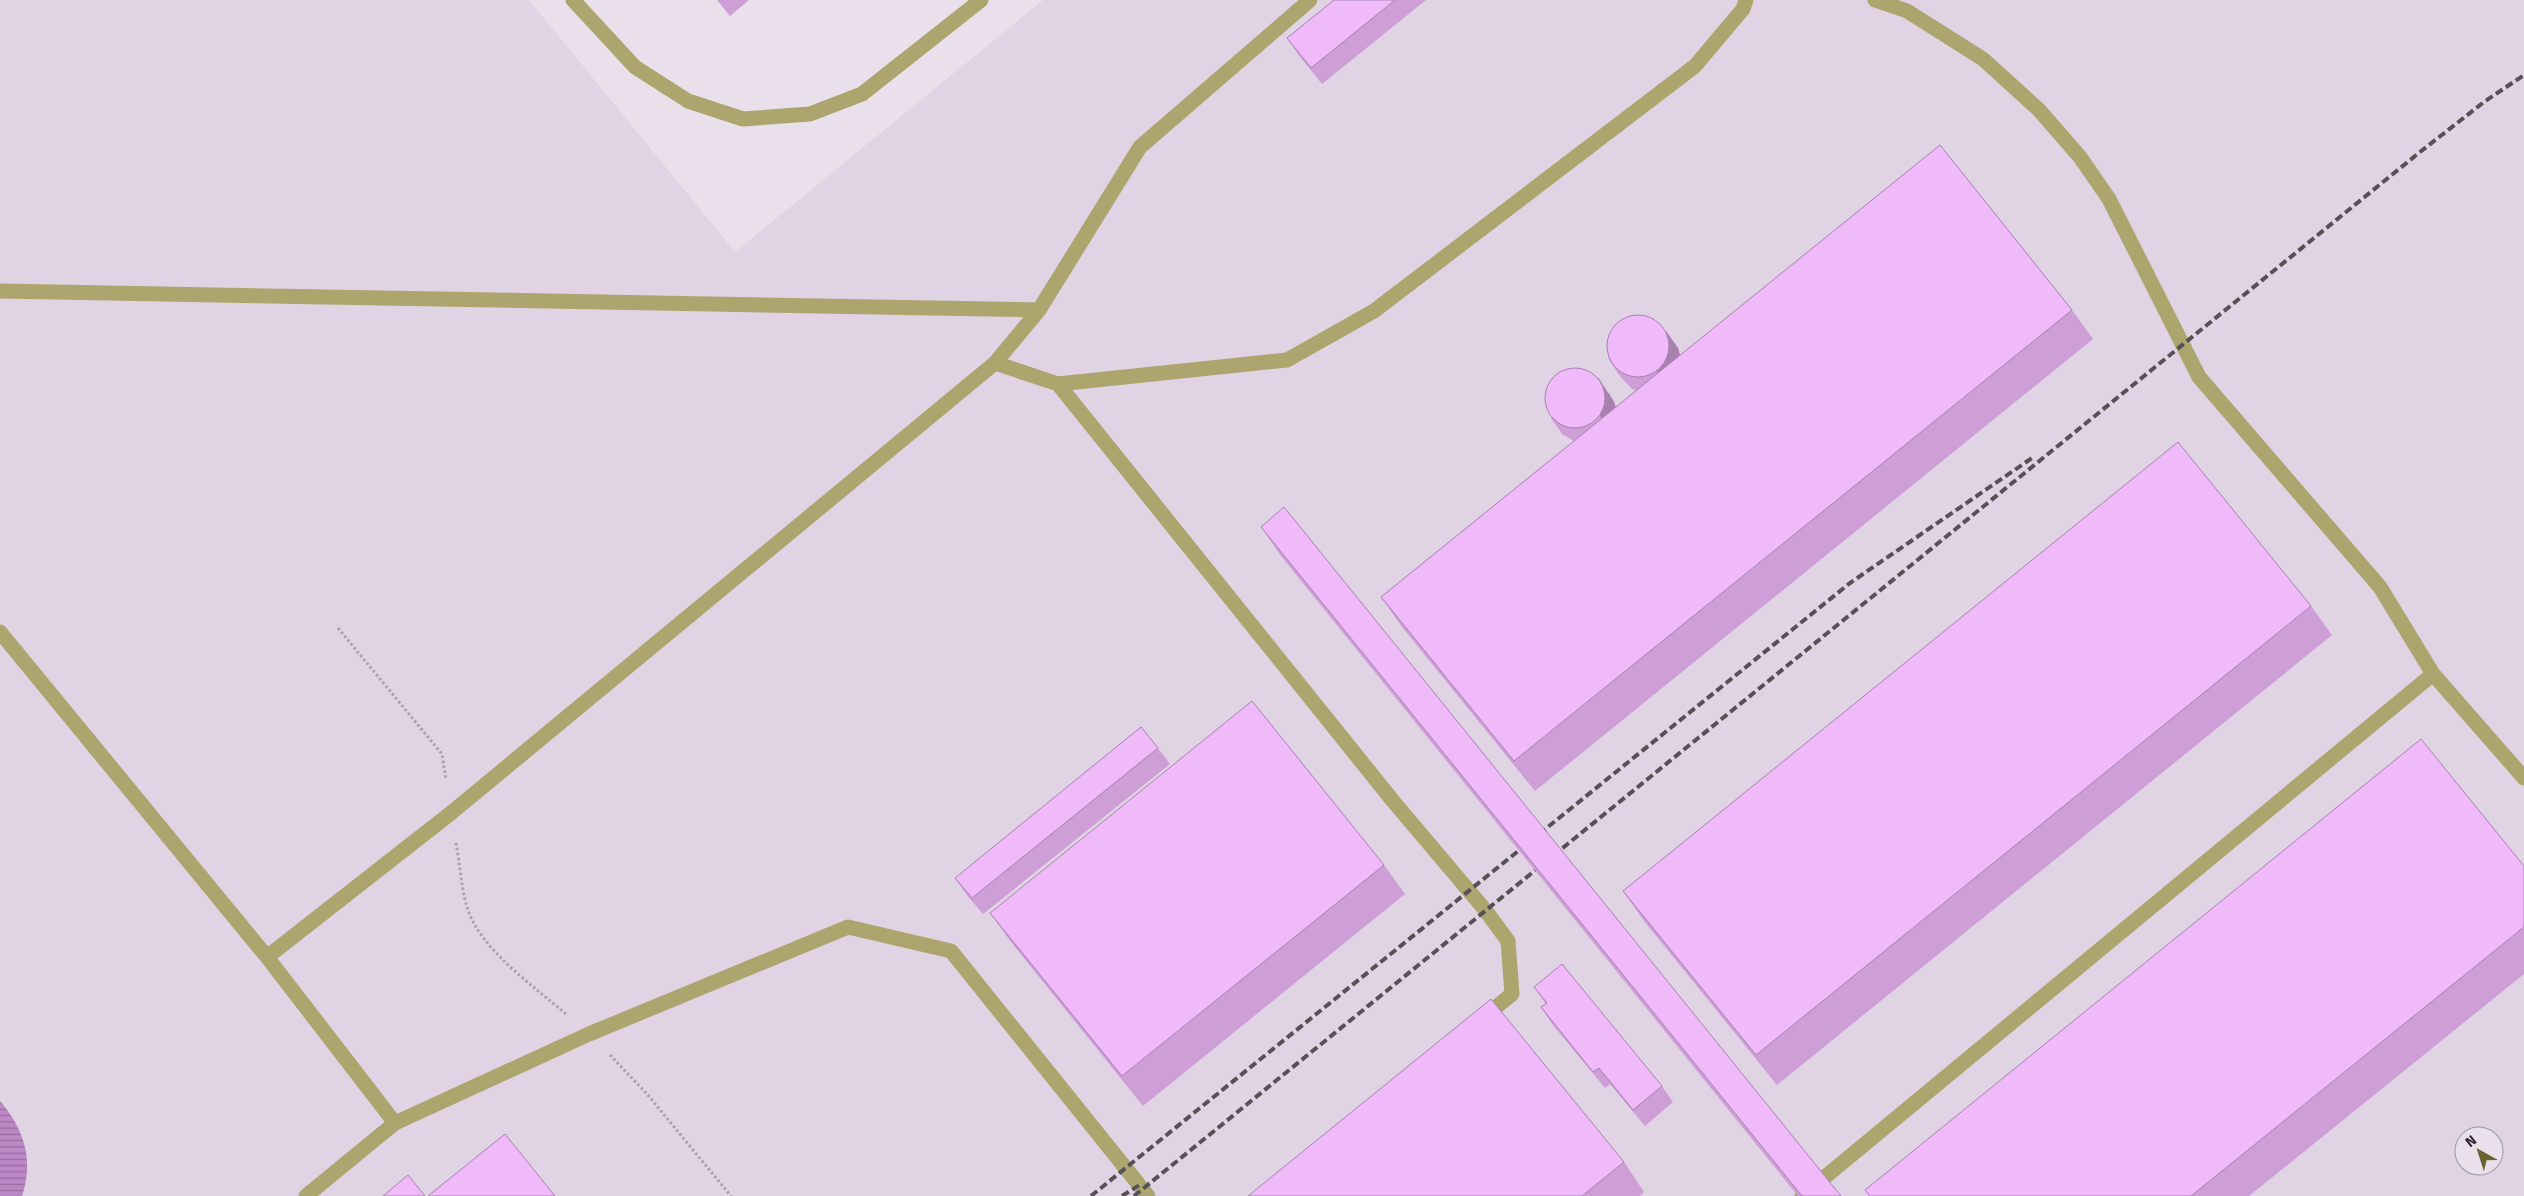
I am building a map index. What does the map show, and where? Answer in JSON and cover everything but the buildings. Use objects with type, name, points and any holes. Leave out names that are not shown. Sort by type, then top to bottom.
[{"type":"lane","points":[[573,0],[635,67],[688,101],[743,119],[810,114],[862,94],[981,0]]},
{"type":"lane","points":[[267,957],[452,814],[995,364],[1040,310],[1140,147],[1310,0]]},
{"type":"lane","points":[[995,364],[1058,384],[1287,360],[1374,311],[1695,66],[1743,9],[1746,0]]},
{"type":"lane","points":[[1875,0],[1907,11],[1982,58],[2039,110],[2080,158],[2109,199],[2199,377],[2380,587],[2433,674],[2524,778]]},
{"type":"lane","points":[[0,292],[1040,310]]},
{"type":"lane","points":[[1058,384],[1393,801],[1470,890],[1508,941],[1512,994],[1475,1025]]},
{"type":"lane","points":[[0,632],[267,957],[395,1123]]},
{"type":"lane","points":[[1802,1196],[2433,674]]},
{"type":"lane","points":[[306,1196],[395,1123],[589,1034],[848,927],[951,951],[1148,1196]]},
{"type":"path","points":[[338,628],[442,754],[467,908],[482,937],[496,952],[589,1034],[647,1094],[731,1196]]},
{"type":"shaded area","points":[[0,0],[529,0],[735,252],[1043,0],[2524,0],[2524,1196],[0,1196]]},
{"type":"shaded area","points":[[0,1101],[21,1134],[27,1158],[27,1170],[22,1196],[0,1196]]},
{"type":"railway","points":[[1134,1196],[2420,152],[2484,102],[2524,75]]},
{"type":"railway","points":[[1091,1196],[1850,583],[2032,458]]},
{"type":"railway","points":[[1122,1196],[1141,1184]]}]
